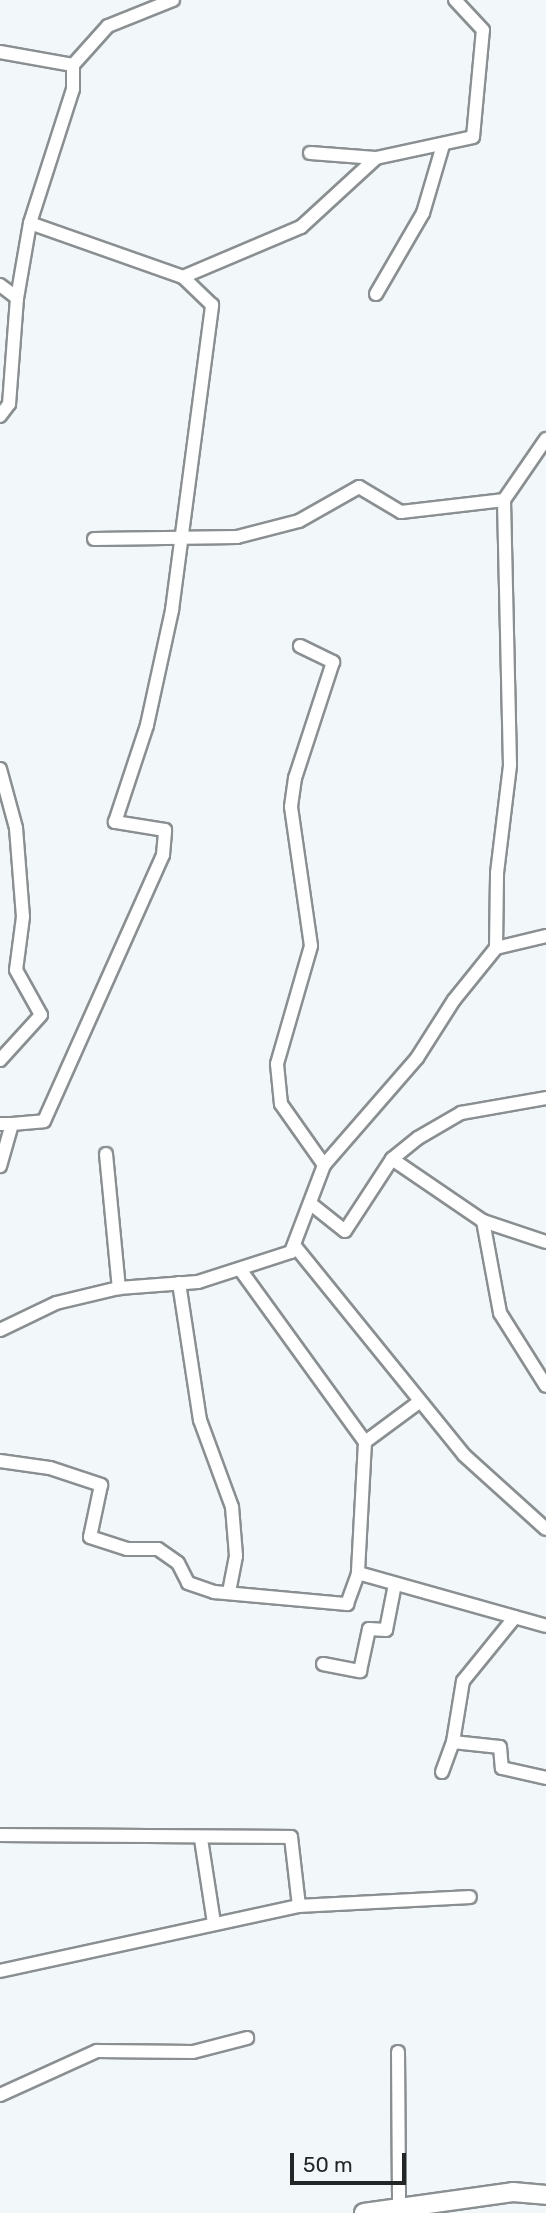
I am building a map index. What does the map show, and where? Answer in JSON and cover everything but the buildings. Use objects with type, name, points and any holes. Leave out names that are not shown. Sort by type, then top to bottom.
[{"type":"main road","points":[[365,2213],[399,2205],[546,2195]]},
{"type":"street","points":[[0,416],[9,404],[17,299],[30,223],[73,89],[73,65],[108,26],[173,0]]},
{"type":"street","points":[[310,153],[376,158],[473,137],[484,30],[455,0]]},
{"type":"street","points":[[0,52],[73,65]]},
{"type":"street","points":[[376,294],[423,213],[443,145]]},
{"type":"street","points":[[183,276],[301,227],[376,158]]},
{"type":"street","points":[[0,1166],[6,1124],[44,1121],[163,855],[165,831],[115,822],[147,725],[182,540],[212,305],[183,276],[30,223]]},
{"type":"street","points":[[0,285],[17,299]]},
{"type":"street","points":[[1,1325],[56,1303],[119,1288],[179,1283],[242,1272],[294,1245],[324,1165],[417,1058],[496,948],[497,873],[510,765],[504,500],[546,439]]},
{"type":"street","points":[[94,539],[182,540],[237,537],[299,520],[359,487],[401,512],[504,500]]},
{"type":"street","points":[[300,646],[333,662],[295,778],[291,807],[310,946],[277,1064],[281,1104],[324,1165]]},
{"type":"street","points":[[0,769],[18,854],[23,917],[16,970],[40,1015],[0,1060]]},
{"type":"street","points":[[496,948],[546,936]]},
{"type":"street","points":[[311,1204],[345,1231],[392,1158],[461,1113],[546,1098]]},
{"type":"street","points":[[106,1154],[119,1288]]},
{"type":"street","points":[[392,1158],[483,1221],[546,1242]]},
{"type":"street","points":[[483,1221],[500,1313],[546,1386]]},
{"type":"street","points":[[294,1245],[464,1455],[546,1529]]},
{"type":"street","points":[[0,1461],[50,1468],[101,1485],[90,1538],[127,1549],[159,1549],[178,1563],[188,1583],[229,1592],[347,1604],[358,1573],[365,1441],[242,1272]]},
{"type":"street","points":[[179,1283],[200,1420],[232,1507],[236,1556],[229,1592]]},
{"type":"street","points":[[365,1441],[419,1402]]},
{"type":"street","points":[[358,1573],[546,1626]]},
{"type":"street","points":[[323,1664],[360,1671],[369,1629],[386,1630],[395,1584]]},
{"type":"street","points":[[442,1772],[453,1742],[463,1681],[515,1617]]},
{"type":"street","points":[[453,1742],[500,1747],[502,1768],[546,1778]]},
{"type":"street","points":[[0,1835],[292,1838],[299,1906]]},
{"type":"street","points":[[201,1839],[214,1923]]},
{"type":"street","points":[[0,1971],[299,1906],[470,1897]]},
{"type":"street","points":[[0,2095],[97,2051],[194,2052],[247,2038]]},
{"type":"street","points":[[398,2052],[399,2205]]}]
